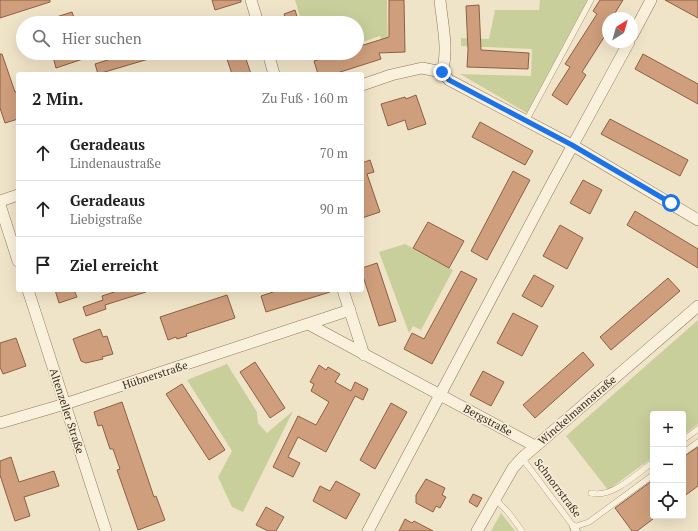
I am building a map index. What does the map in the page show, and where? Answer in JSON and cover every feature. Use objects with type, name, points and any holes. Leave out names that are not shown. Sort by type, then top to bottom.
[{"type":"street","points":[[251,0],[256,16]]},
{"type":"street","points":[[440,0],[445,48],[445,62],[442,72]]},
{"type":"street","points":[[638,25],[651,0]]},
{"type":"street","points":[[368,531],[572,145],[626,48]]},
{"type":"street","points":[[270,60],[273,72]]},
{"type":"street","points":[[364,84],[391,75],[422,68],[442,72],[449,80],[572,145],[698,220]]},
{"type":"street","points":[[0,201],[16,196]]},
{"type":"street","points":[[0,205],[16,255]]},
{"type":"street","name":"Altenzeller Straße","points":[[29,292],[106,531]]},
{"type":"street","points":[[344,292],[364,355]]},
{"type":"street","name":"Winckelmannstraße","points":[[477,531],[513,468],[522,458],[698,306]]},
{"type":"street","name":"Hübnerstraße","points":[[0,423],[310,325],[350,310]]},
{"type":"street","points":[[310,325],[440,395]]},
{"type":"street","name":"Bergstraße","points":[[440,395],[535,446]]},
{"type":"lane","points":[[526,122],[591,0]]},
{"type":"lane","points":[[686,438],[698,429]]},
{"type":"lane","points":[[686,451],[698,442]]},
{"type":"lane","name":"Schnorrstraße","points":[[522,458],[575,529]]},
{"type":"lane","points":[[591,493],[598,495],[620,486],[650,464]]},
{"type":"lane","points":[[575,529],[589,522],[650,477]]},
{"type":"lane","points":[[495,499],[508,512],[522,531]]},
{"type":"green space","points":[[295,0],[387,0],[388,53],[380,36],[364,42],[364,16],[300,16]]},
{"type":"green space","points":[[540,0],[588,0],[527,113],[460,74],[531,76],[532,49],[461,46],[461,38],[489,39],[495,10],[539,10]]},
{"type":"green space","points":[[405,244],[453,270],[421,330],[413,326],[409,333],[379,252]]},
{"type":"green space","points":[[698,320],[698,424],[686,433],[686,411],[650,411],[650,459],[608,490],[566,436]]},
{"type":"green space","points":[[227,364],[257,412],[258,423],[267,433],[293,411],[243,512],[232,507],[218,477],[232,451],[187,380]]},
{"type":"green space","points":[[501,513],[515,531],[491,531]]},
{"type":"building","points":[[0,0],[50,0],[50,2],[0,18]]},
{"type":"building","points":[[212,0],[241,0],[241,2],[215,10]]},
{"type":"building","points":[[389,0],[404,0],[405,52],[379,53],[381,59],[340,72],[317,72],[314,61],[364,60],[364,45],[389,37]]},
{"type":"building","points":[[600,0],[623,0],[616,12],[602,12],[602,40],[582,72],[586,75],[567,105],[552,95],[570,67],[565,64],[597,14],[593,11]]},
{"type":"building","points":[[665,0],[698,0],[698,18]]},
{"type":"building","points":[[479,5],[481,50],[529,53],[528,69],[467,67],[468,50],[466,6]]},
{"type":"building","points":[[295,10],[297,16],[285,16],[284,14]]},
{"type":"building","points":[[72,12],[73,16],[60,16]]},
{"type":"building","points":[[0,54],[2,54],[16,92],[16,120],[5,123],[0,108]]},
{"type":"building","points":[[643,54],[698,84],[698,104],[635,69]]},
{"type":"building","points":[[54,60],[80,60],[56,68]]},
{"type":"building","points":[[108,60],[145,60],[105,72],[97,72],[95,64]]},
{"type":"building","points":[[227,60],[246,60],[250,72],[231,72]]},
{"type":"building","points":[[416,95],[426,124],[408,130],[405,120],[388,126],[381,104],[405,97],[406,99]]},
{"type":"building","points":[[610,119],[688,160],[680,176],[601,134]]},
{"type":"building","points":[[480,122],[533,151],[525,165],[472,137]]},
{"type":"building","points":[[370,160],[374,172],[367,174],[380,212],[364,217],[364,162]]},
{"type":"building","points":[[513,171],[530,180],[487,260],[471,251]]},
{"type":"building","points":[[583,180],[602,190],[590,214],[570,203]]},
{"type":"building","points":[[635,211],[698,249],[698,268],[627,225]]},
{"type":"building","points":[[428,222],[464,241],[449,268],[413,248]]},
{"type":"building","points":[[560,225],[583,238],[567,269],[543,256]]},
{"type":"building","points":[[377,263],[396,321],[379,326],[364,279],[364,267]]},
{"type":"building","points":[[461,271],[477,279],[432,364],[404,349],[412,333],[424,339]]},
{"type":"building","points":[[534,275],[554,286],[542,307],[522,296]]},
{"type":"building","points":[[668,278],[680,291],[611,350],[600,337]]},
{"type":"building","points":[[56,292],[75,292],[77,297],[59,303]]},
{"type":"building","points":[[114,292],[146,292],[105,305],[106,309],[86,316],[83,307],[103,300],[102,296]]},
{"type":"building","points":[[273,292],[330,292],[266,312],[261,296]]},
{"type":"building","points":[[227,295],[235,318],[186,334],[187,336],[177,339],[176,337],[168,340],[160,317]]},
{"type":"building","points":[[513,313],[538,326],[522,356],[497,343]]},
{"type":"building","points":[[100,329],[103,337],[107,336],[113,354],[102,357],[103,359],[86,363],[81,361],[73,339]]},
{"type":"building","points":[[16,338],[26,366],[3,374],[0,367],[0,343]]},
{"type":"building","points":[[583,352],[594,365],[535,418],[523,405]]},
{"type":"building","points":[[255,362],[285,408],[270,418],[240,372]]},
{"type":"building","points":[[319,365],[326,370],[328,367],[340,374],[335,382],[351,391],[355,382],[368,389],[363,400],[355,396],[326,452],[298,437],[288,457],[300,463],[293,477],[273,467],[298,416],[316,425],[329,402],[311,391],[314,384],[310,382]]},
{"type":"building","points":[[483,371],[504,382],[491,406],[470,395]]},
{"type":"building","points":[[182,384],[225,450],[209,460],[166,394]]},
{"type":"building","points":[[122,402],[154,497],[156,496],[165,520],[138,530],[117,470],[120,469],[113,449],[110,449],[102,425],[98,426],[94,412]]},
{"type":"building","points":[[391,403],[407,412],[375,469],[360,460]]},
{"type":"building","points":[[698,447],[698,486],[686,495],[686,483],[686,455]]},
{"type":"building","points":[[11,457],[19,482],[54,471],[59,486],[24,497],[30,516],[15,521],[0,475],[0,461]]},
{"type":"building","points":[[426,479],[445,488],[442,495],[446,497],[440,508],[436,506],[433,512],[416,503],[416,495]]},
{"type":"building","points":[[336,481],[360,494],[346,519],[313,501],[320,486],[330,491]]},
{"type":"building","points":[[650,482],[650,519],[653,519],[637,531],[632,531],[615,508]]},
{"type":"building","points":[[473,494],[482,498],[477,507],[469,502]]},
{"type":"building","points":[[266,507],[284,517],[276,531],[268,531],[256,525]]},
{"type":"building","points":[[405,519],[412,523],[414,521],[433,531],[399,531]]},
{"type":"route","points":[[442,72],[449,80],[572,145],[671,203]]}]
